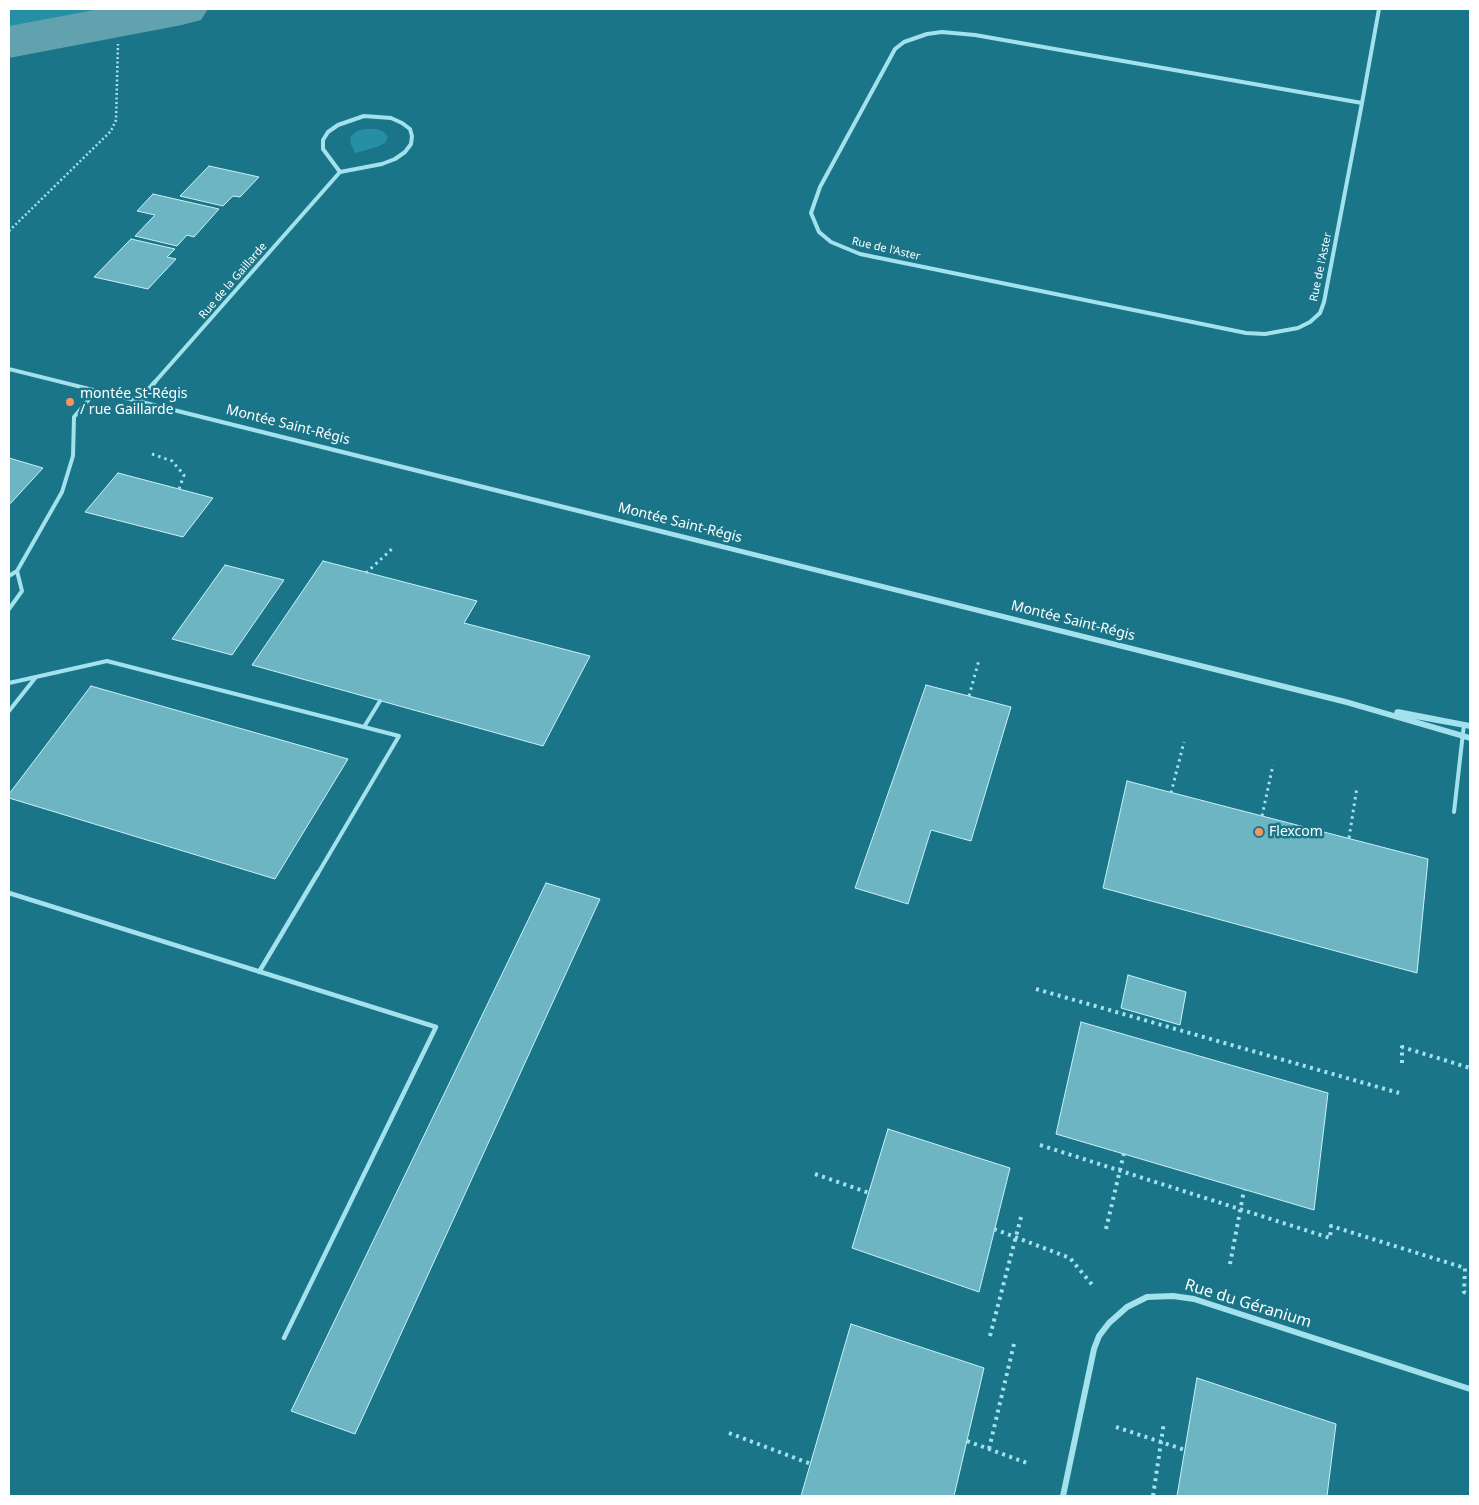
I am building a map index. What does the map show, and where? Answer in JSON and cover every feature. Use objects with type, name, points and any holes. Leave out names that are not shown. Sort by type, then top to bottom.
[{"type":"street","name":"Rue de l'Aster","points":[[1362,103],[975,35],[942,32],[928,34],[904,42],[895,49],[820,186],[811,213],[819,232],[831,242],[860,254],[1246,333],[1284,332],[1310,322],[1320,313],[1324,302],[1362,103],[1379,9]]},
{"type":"street","points":[[378,116],[402,122],[410,129],[412,136],[411,144],[405,152],[395,159],[382,164],[340,172],[323,149],[323,140],[328,132],[338,125],[350,119],[378,116]]},
{"type":"street","name":"Rue de la Gaillarde","points":[[138,401],[340,172]]},
{"type":"street","name":"Montée Saint-Régis","points":[[9,369],[1346,702],[1467,737]]},
{"type":"street","name":"Montée Saint-Régis","points":[[1346,702],[1467,725]]},
{"type":"street","name":"Rue du Géranium","points":[[1063,1496],[1094,1349],[1099,1336],[1109,1323],[1127,1307],[1148,1297],[1173,1296],[1194,1299],[1470,1389]]},
{"type":"lane","points":[[9,576],[18,571],[62,492],[72,456],[74,418],[96,390]]},
{"type":"lane","points":[[9,609],[22,591],[18,571]]},
{"type":"lane","points":[[9,683],[107,660],[399,736],[259,972]]},
{"type":"lane","points":[[9,711],[36,677]]},
{"type":"lane","points":[[364,727],[380,701]]},
{"type":"lane","points":[[1454,812],[1467,737],[1467,725]]},
{"type":"lane","points":[[9,893],[436,1027],[284,1338]]},
{"type":"path","points":[[9,231],[111,132],[116,120],[118,44]]},
{"type":"path","points":[[152,454],[172,461],[184,475],[180,489]]},
{"type":"path","points":[[366,573],[394,547]]},
{"type":"path","points":[[969,696],[979,660]]},
{"type":"path","points":[[1171,793],[1184,742]]},
{"type":"path","points":[[1262,816],[1273,765]]},
{"type":"path","points":[[1349,838],[1357,787]]},
{"type":"path","points":[[1036,989],[1399,1093]]},
{"type":"path","points":[[1402,1063],[1402,1047],[1470,1068]]},
{"type":"path","points":[[1040,1145],[1330,1238],[1331,1226],[1465,1268],[1464,1292],[1470,1294]]},
{"type":"path","points":[[1106,1229],[1124,1153]]},
{"type":"path","points":[[815,1174],[869,1193]]},
{"type":"path","points":[[1230,1264],[1244,1190]]},
{"type":"path","points":[[990,1336],[1021,1217]]},
{"type":"path","points":[[994,1229],[1070,1258],[1094,1287]]},
{"type":"path","points":[[989,1449],[1014,1344]]},
{"type":"path","points":[[1153,1496],[1164,1422]]},
{"type":"path","points":[[1116,1427],[1184,1450]]},
{"type":"path","points":[[729,1433],[811,1464]]},
{"type":"path","points":[[967,1441],[1027,1463]]},
{"type":"shaded area","points":[[9,9],[135,9],[9,31]]},
{"type":"shaded area","points":[[377,129],[384,132],[388,137],[385,143],[377,147],[355,153],[350,142],[351,136],[357,131]]},
{"type":"building","points":[[209,166],[259,177],[240,197],[233,196],[223,206],[180,196]]},
{"type":"building","points":[[153,194],[219,209],[194,237],[187,235],[177,246],[135,236],[155,215],[137,211]]},
{"type":"building","points":[[131,239],[175,249],[167,257],[176,259],[148,289],[94,277]]},
{"type":"building","points":[[9,458],[43,468],[9,505]]},
{"type":"building","points":[[118,473],[213,498],[183,537],[85,512]]},
{"type":"building","points":[[323,561],[477,601],[464,623],[590,656],[543,746],[252,665]]},
{"type":"building","points":[[225,565],[284,580],[232,655],[172,639]]},
{"type":"building","points":[[926,685],[1011,707],[971,841],[931,830],[908,904],[855,888]]},
{"type":"building","points":[[91,686],[348,759],[275,879],[9,798],[9,794]]},
{"type":"building","points":[[1127,781],[1428,859],[1417,973],[1103,888]]},
{"type":"building","points":[[546,883],[600,899],[355,1434],[291,1411]]},
{"type":"building","points":[[1128,975],[1186,992],[1180,1025],[1121,1008]]},
{"type":"building","points":[[1081,1022],[1328,1093],[1314,1210],[1056,1134]]},
{"type":"building","points":[[888,1129],[1010,1168],[979,1292],[852,1248]]},
{"type":"building","points":[[851,1324],[984,1368],[954,1496],[801,1496]]},
{"type":"building","points":[[1197,1378],[1336,1424],[1327,1496],[1177,1496]]},
{"type":"waterway","points":[[9,42],[182,9]]},
{"type":"place","name":"montée St-Régis / rue Gaillarde","points":[[70,402]]},
{"type":"place","name":"Flexcom","points":[[1259,832]]}]
